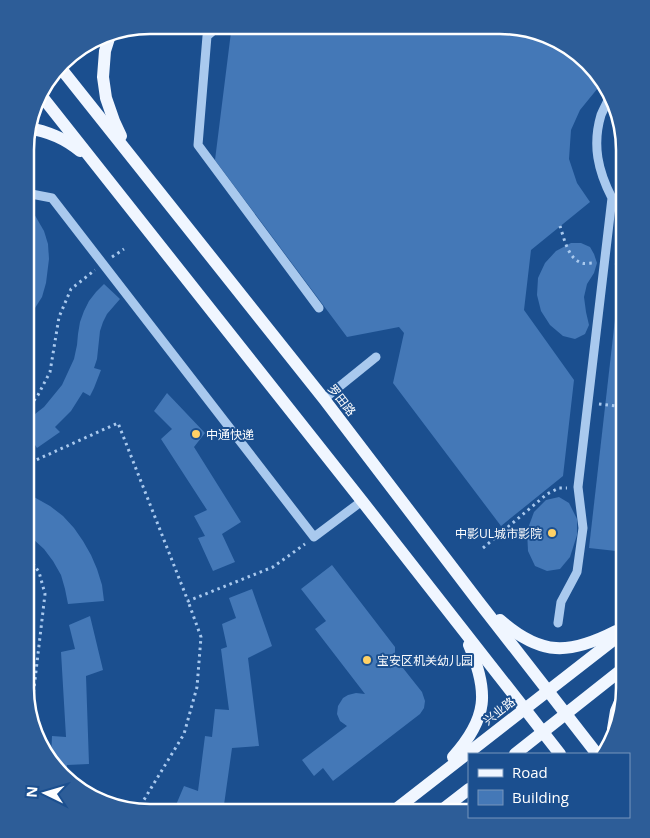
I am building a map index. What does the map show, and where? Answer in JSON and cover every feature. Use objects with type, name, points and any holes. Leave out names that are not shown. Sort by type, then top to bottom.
[{"type":"main road","points":[[108,42],[105,51],[103,77],[106,98],[114,121],[134,161]]},
{"type":"main road","name":"罗田路","points":[[64,72],[324,399],[478,602],[596,753]]},
{"type":"main road","points":[[45,101],[559,753]]},
{"type":"main road","points":[[36,130],[59,138],[77,149],[98,168]]},
{"type":"main road","points":[[478,602],[519,636],[534,643],[555,648],[566,649],[576,647],[592,642],[616,630]]},
{"type":"main road","points":[[426,785],[461,748],[478,721],[482,706],[483,691],[476,663],[454,619]]},
{"type":"main road","name":"兴业路","points":[[402,804],[616,638]]},
{"type":"main road","points":[[516,753],[616,674]]},
{"type":"main road","points":[[449,804],[468,790]]},
{"type":"main road","points":[[456,804],[468,798]]},
{"type":"street","points":[[209,34],[206,36],[198,145],[319,308]]},
{"type":"street","points":[[558,624],[561,602],[577,572],[583,528],[578,487],[612,198],[604,183],[597,159],[596,137],[601,114],[606,104]]},
{"type":"street","points":[[34,195],[52,198],[314,538],[362,501]]},
{"type":"street","points":[[324,399],[376,357]]},
{"type":"path","points":[[560,226],[570,253],[576,261],[583,264],[596,263]]},
{"type":"path","points":[[34,400],[50,372],[60,317],[71,289],[124,249]]},
{"type":"path","points":[[605,405],[616,406]]},
{"type":"path","points":[[34,461],[118,423],[201,637],[197,687],[184,734],[142,803]]},
{"type":"path","points":[[482,548],[547,494],[559,488],[578,487]]},
{"type":"path","points":[[188,601],[273,567],[314,538]]},
{"type":"path","points":[[34,565],[39,572],[45,594],[34,690]]},
{"type":"building","points":[[231,34],[515,35],[530,38],[558,49],[577,63],[598,88],[580,110],[571,130],[569,159],[577,183],[590,202],[531,250],[524,310],[574,380],[563,476],[501,526],[393,383],[404,333],[399,327],[347,337],[215,160]]},
{"type":"building","points":[[34,214],[44,231],[48,244],[49,259],[42,297],[34,309]]},
{"type":"building","points":[[571,243],[581,243],[590,247],[597,263],[594,273],[587,284],[584,297],[589,325],[585,334],[575,339],[563,336],[550,325],[541,311],[537,295],[538,278],[545,263],[556,251]]},
{"type":"building","points":[[104,284],[120,299],[107,314],[100,331],[97,359],[94,368],[101,370],[90,396],[83,392],[71,411],[55,427],[60,432],[37,448],[34,444],[34,415],[44,407],[62,385],[74,359],[80,322],[84,311],[96,292]]},
{"type":"building","points":[[616,310],[616,551],[589,548]]},
{"type":"building","points":[[167,393],[205,433],[194,447],[241,522],[222,534],[235,562],[213,571],[198,538],[205,536],[194,516],[207,510],[161,439],[172,429],[154,411]]},
{"type":"building","points":[[34,497],[63,516],[83,541],[97,569],[104,601],[68,604],[61,575],[44,549],[34,540]]},
{"type":"building","name":"中影UL城市影院","points":[[559,497],[569,503],[577,519],[577,535],[570,557],[560,569],[547,571],[535,566],[528,551],[527,531],[534,512],[546,500]]},
{"type":"building","points":[[332,565],[395,647],[395,658],[422,692],[425,701],[424,708],[420,714],[333,781],[323,768],[314,776],[302,760],[347,726],[340,721],[337,714],[338,706],[343,698],[356,693],[365,694],[315,629],[326,621],[301,589]]},
{"type":"building","points":[[252,589],[272,646],[248,658],[259,746],[232,748],[224,804],[176,804],[184,786],[198,791],[205,736],[212,737],[215,709],[229,710],[221,649],[227,647],[222,624],[236,618],[229,598]]},
{"type":"building","points":[[90,616],[103,670],[86,676],[89,764],[67,765],[66,768],[51,749],[52,736],[66,737],[61,652],[75,649],[69,625]]},
{"type":"place","name":"中通快递","points":[[196,434]]},
{"type":"place","name":"中影UL城市影院","points":[[552,533]]},
{"type":"place","name":"宝安区机关幼儿园","points":[[367,660]]}]
